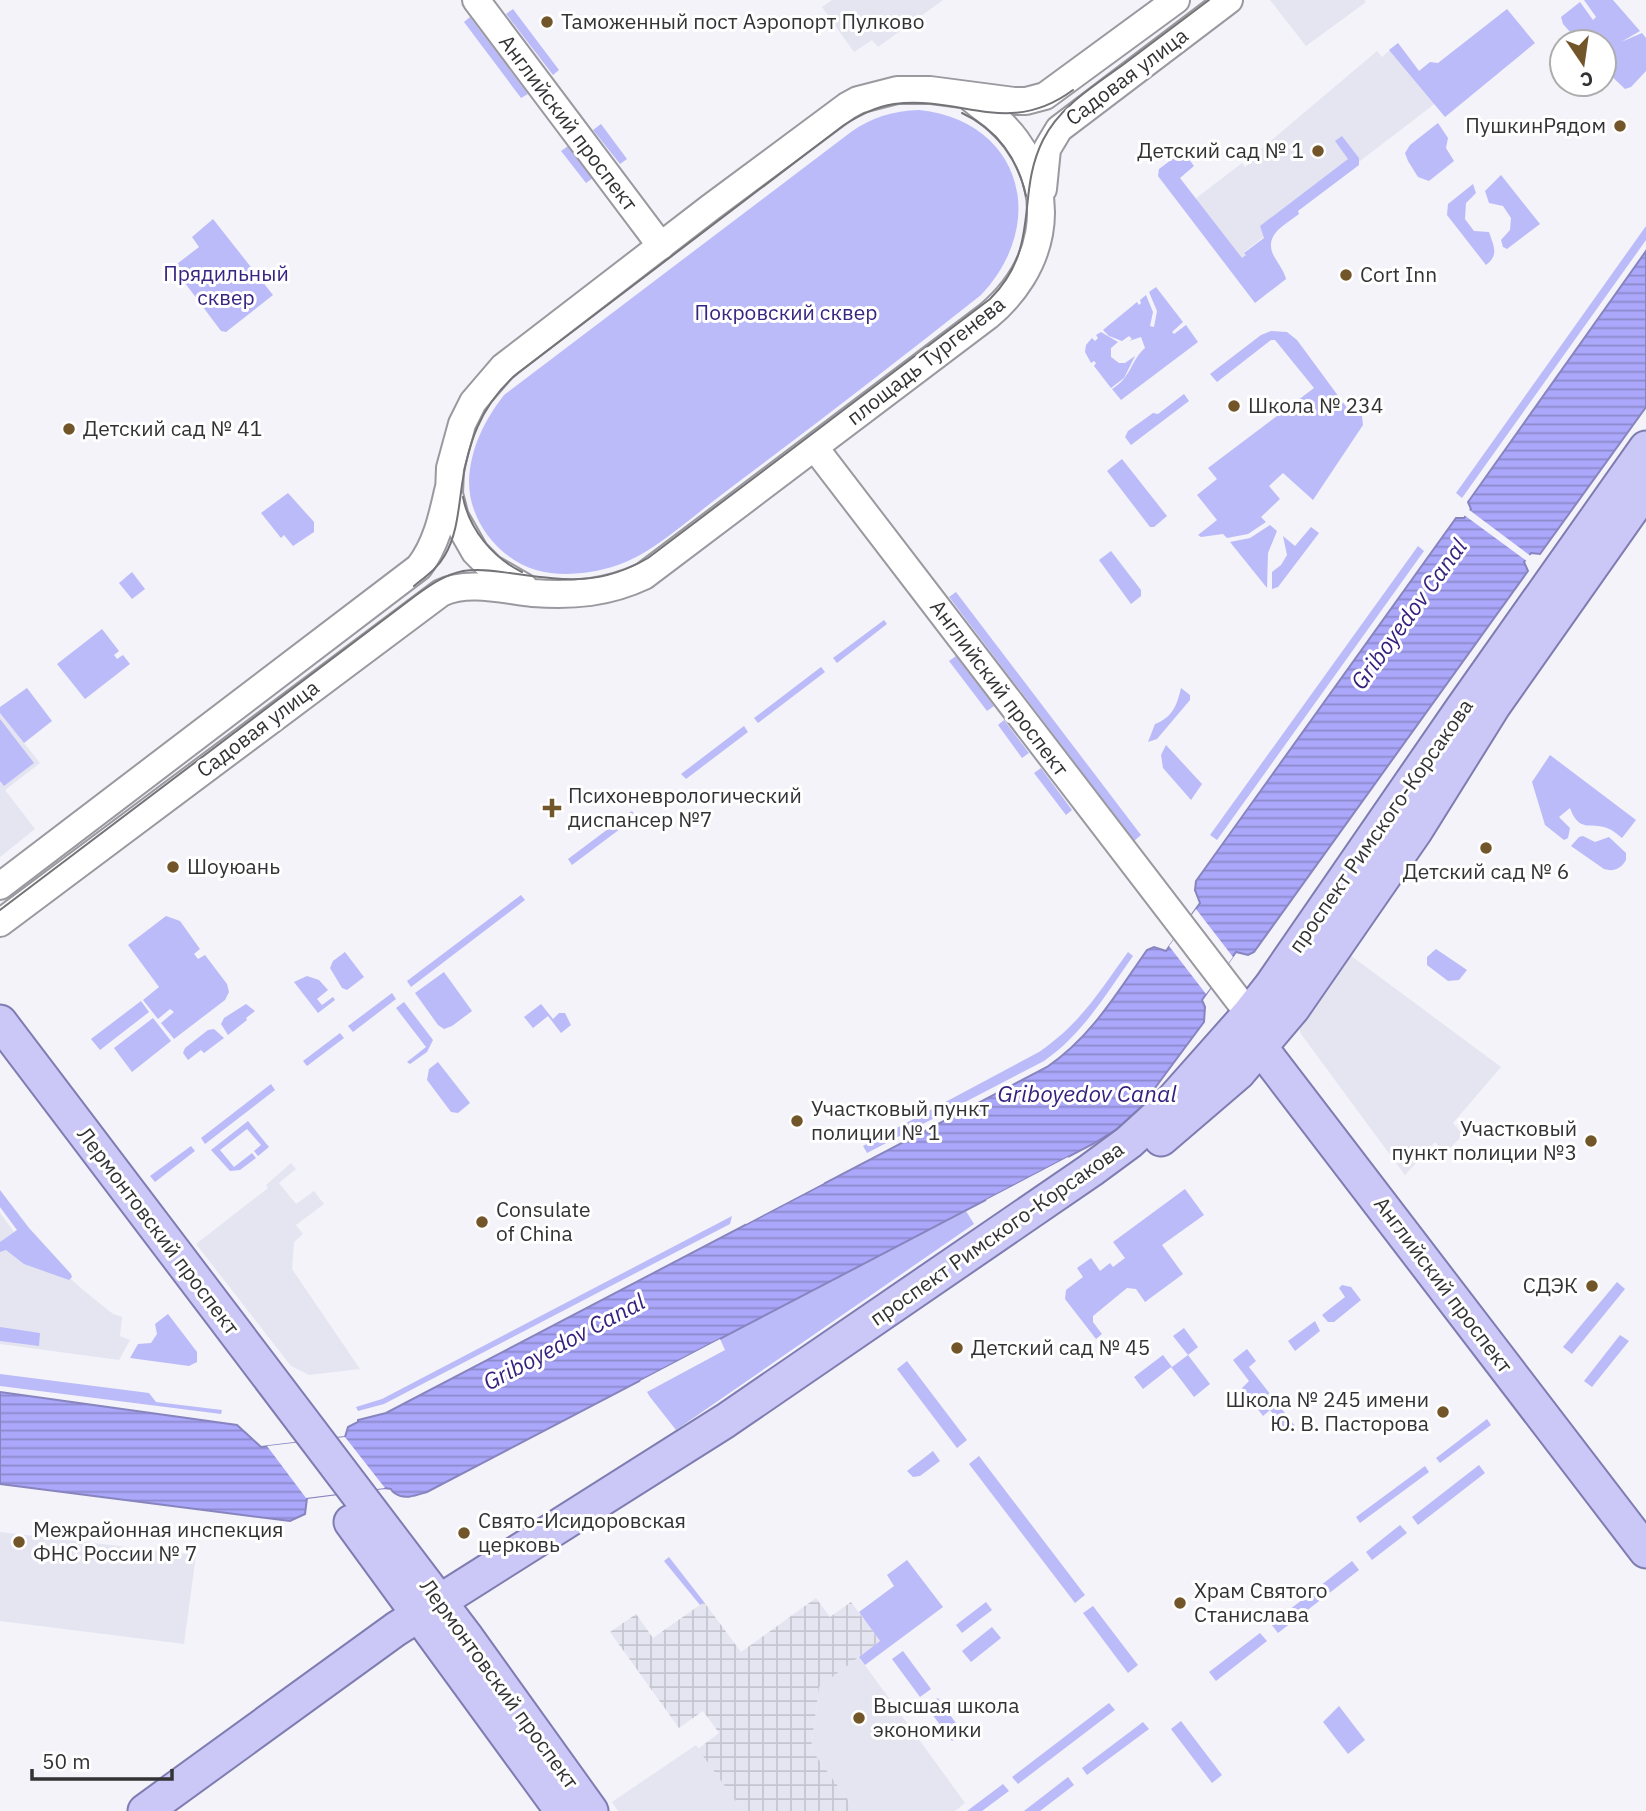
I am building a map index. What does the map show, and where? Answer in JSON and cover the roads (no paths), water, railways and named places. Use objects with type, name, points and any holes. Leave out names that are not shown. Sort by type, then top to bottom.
[{"type":"main road","name":"проспект Римского-Корсакова","points":[[145,1811],[436,1616],[758,1423],[899,1328],[1101,1185],[1238,1073],[1262,1031],[1646,448]]},
{"type":"main road","name":"проспект Римского-Корсакова","points":[[1262,1031],[1354,923],[1494,705],[1646,489]]},
{"type":"main road","name":"Лермонтовский проспект","points":[[0,1022],[304,1442]]},
{"type":"main road","name":"Английский проспект","points":[[1262,1031],[1646,1519]]},
{"type":"main road","name":"Английский проспект","points":[[1262,1031],[1646,1551]]},
{"type":"main road","name":"Лермонтовский проспект","points":[[0,1060],[304,1442],[436,1616],[591,1811]]},
{"type":"main road","name":"проспект Римского-Корсакова","points":[[180,1811],[403,1650],[436,1616]]},
{"type":"main road","name":"Лермонтовский проспект","points":[[436,1616],[562,1811]]},
{"type":"street","name":"Английский проспект","points":[[476,0],[661,246]]},
{"type":"street","name":"Садовая улица","points":[[968,96],[1026,101],[1045,96],[1176,0]]},
{"type":"street","name":"Садовая улица","points":[[1041,208],[1047,149],[1059,129],[1229,0]]},
{"type":"street","name":"площадь Тургенева","points":[[897,90],[924,90],[968,96],[1000,122],[1022,149],[1037,180],[1041,208],[1040,227],[1032,258],[1021,281],[1007,300],[816,448],[644,576],[604,591],[575,594],[535,593],[501,575],[475,552],[455,517],[449,486],[454,447],[473,402],[503,367],[847,106],[873,95],[897,90]]},
{"type":"street","name":"Английский проспект","points":[[816,448],[1262,1031]]},
{"type":"street","name":"Садовая улица","points":[[0,886],[419,567],[433,542],[449,486]]},
{"type":"street","name":"Садовая улица","points":[[0,923],[441,593],[462,587],[535,593]]},
{"type":"water","name":"Griboyedov Canal","points":[[1646,251],[1646,407],[1540,554],[1531,553],[1524,562],[1528,571],[1254,952],[1248,955],[1236,952],[1202,1000],[1205,1007],[1204,1022],[1140,1108],[1117,1129],[1093,1144],[427,1492],[403,1497],[385,1488],[307,1498],[305,1514],[290,1521],[0,1484],[0,1392],[237,1425],[261,1447],[345,1437],[348,1427],[358,1420],[386,1413],[1047,1067],[1090,1028],[1147,950],[1154,947],[1166,951],[1200,903],[1195,890],[1196,881],[1456,518],[1464,518],[1471,509],[1468,502]]},
{"type":"tram line","points":[[0,910],[438,581],[463,571],[477,570],[584,579],[615,573],[648,558],[990,299],[1006,280],[1016,260],[1026,221],[1035,161],[1050,128],[1079,98],[1209,0]]},
{"type":"tram line","points":[[414,586],[439,564],[449,548],[472,442],[485,412],[505,385],[844,125],[868,112],[894,104],[942,105],[985,112],[1027,111],[1049,104],[1073,90]]},
{"type":"tram line","points":[[962,113],[986,128],[1004,147],[1018,170],[1026,196]]},
{"type":"tram line","points":[[463,497],[471,520],[484,541],[501,559],[522,572]]},
{"type":"place","name":"Таможенный пост Аэропорт Пулково","points":[[547,22]]},
{"type":"place","name":"ПушкинРядом","points":[[1620,126]]},
{"type":"place","name":"Детский сад № 1","points":[[1318,151]]},
{"type":"place","name":"Cort Inn","points":[[1346,275]]},
{"type":"place","name":"Школа № 234","points":[[1234,406]]},
{"type":"place","name":"Детский сад № 41","points":[[69,429]]},
{"type":"place","name":"Психоневрологический диспансер №7","points":[[552,808]]},
{"type":"place","name":"Детский сад № 6","points":[[1486,848]]},
{"type":"place","name":"Шоуюань","points":[[173,867]]},
{"type":"place","name":"Участковый пункт полиции № 1","points":[[797,1121]]},
{"type":"place","name":"Участковый пункт полиции №3","points":[[1591,1141]]},
{"type":"place","name":"Consulate of China","points":[[482,1222]]},
{"type":"place","name":"СДЭК","points":[[1592,1286]]},
{"type":"place","name":"Детский сад № 45","points":[[957,1348]]},
{"type":"place","name":"Школа № 245 имени Ю. В. Пасторова","points":[[1443,1412]]},
{"type":"place","name":"Свято-Исидоровская церковь","points":[[464,1533]]},
{"type":"place","name":"Межрайонная инспекция ФНС России № 7","points":[[19,1542]]},
{"type":"place","name":"Храм Святого Станислава","points":[[1180,1603]]},
{"type":"place","name":"Высшая школа экономики","points":[[859,1718]]},
{"type":"park label","name":"Прядильный сквер","points":[[226,286]]},
{"type":"park label","name":"Покровский сквер","points":[[786,313]]}]
